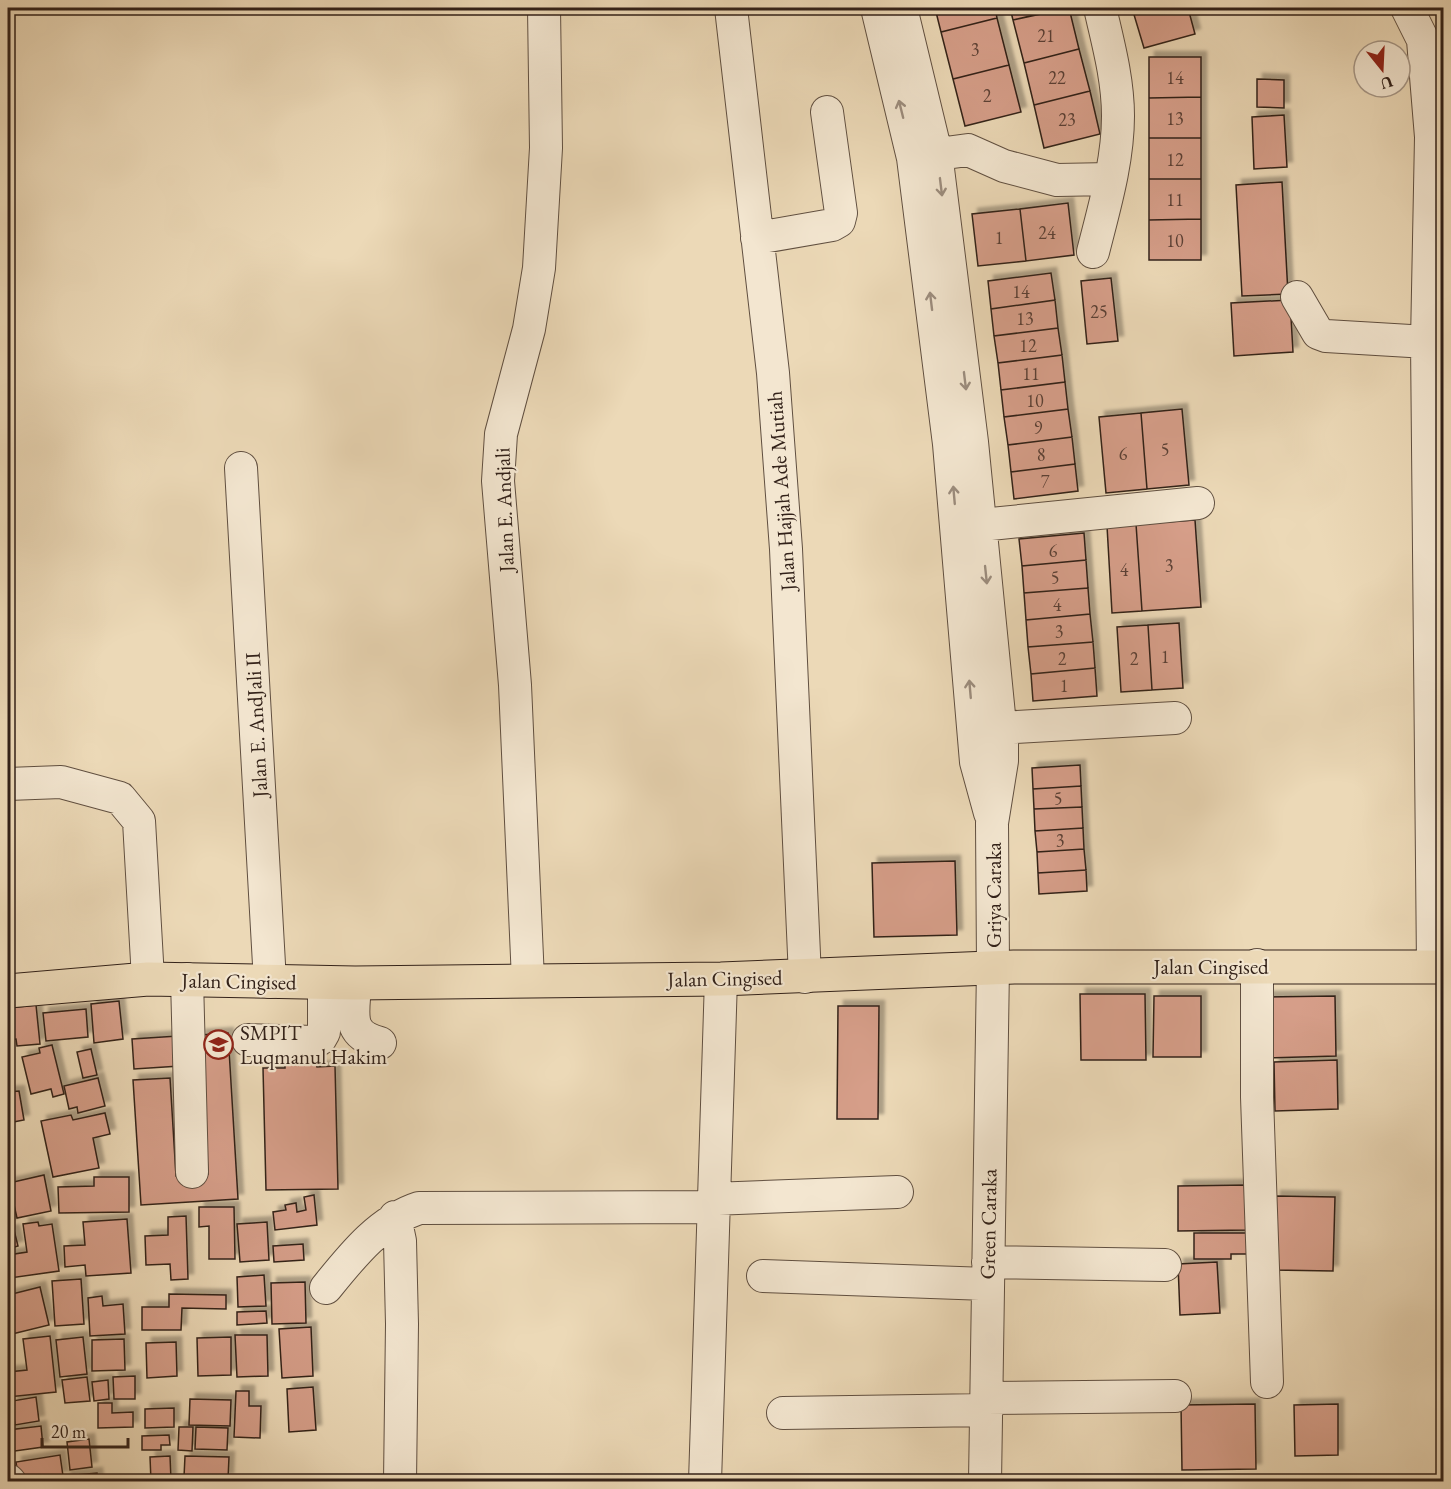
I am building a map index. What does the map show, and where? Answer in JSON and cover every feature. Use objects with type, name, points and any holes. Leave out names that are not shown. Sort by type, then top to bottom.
[{"type":"main road","name":"Jalan Cingised","points":[[8,991],[148,979],[339,982],[720,980],[993,968],[1257,965],[1438,967]]},
{"type":"street","name":"Jalan E. Andjali","points":[[528,980],[515,685],[498,481],[501,434],[529,329],[539,268],[546,148],[544,8]]},
{"type":"street","name":"Jalan Hajjah Ade Mutiah","points":[[731,8],[773,374],[786,549],[805,977]]},
{"type":"street","points":[[877,8],[925,155]]},
{"type":"street","points":[[901,8],[925,155],[961,443],[988,738]]},
{"type":"street","points":[[1093,252],[1110,179],[1118,116],[1113,68],[1100,8]]},
{"type":"street","points":[[1407,8],[1423,39],[1430,108],[1427,342],[1438,799],[1438,967]]},
{"type":"street","points":[[758,238],[832,225],[839,221],[841,213],[827,112]]},
{"type":"street","points":[[925,155],[968,150],[1004,166],[1057,180],[1110,179]]},
{"type":"street","points":[[1297,297],[1318,333],[1326,336],[1427,342]]},
{"type":"street","points":[[961,443],[981,525],[988,738]]},
{"type":"street","name":"Jalan E. AndJali II","points":[[241,468],[270,981]]},
{"type":"street","points":[[981,525],[1198,503]]},
{"type":"street","points":[[988,738],[1175,718]]},
{"type":"street","name":"Griya Caraka","points":[[988,738],[976,762],[993,823],[993,968]]},
{"type":"street","points":[[8,784],[61,782],[120,798],[139,821],[148,979]]},
{"type":"street","points":[[1257,965],[1257,1097],[1267,1382]]},
{"type":"street","name":"Green Caraka","points":[[984,1482],[993,968]]},
{"type":"street","points":[[188,979],[192,1172]]},
{"type":"street","points":[[705,1482],[720,980]]},
{"type":"street","points":[[248,1040],[314,1042],[320,1039],[339,982]]},
{"type":"street","points":[[339,982],[356,1030],[363,1039],[380,1043]]},
{"type":"street","points":[[326,1288],[356,1251],[395,1217],[419,1208],[712,1202],[897,1192]]},
{"type":"street","points":[[395,1217],[400,1241],[403,1356],[400,1482]]},
{"type":"street","points":[[763,1276],[988,1273],[1166,1265]]},
{"type":"street","points":[[783,1413],[1175,1396]]},
{"type":"building","points":[[935,8],[995,8],[997,18],[941,32]]},
{"type":"building","points":[[1010,8],[1064,8],[1013,20]]},
{"type":"building","points":[[1069,8],[1079,49],[1024,63],[1013,20]]},
{"type":"building","points":[[1132,8],[1188,8],[1195,34],[1144,48]]},
{"type":"building","points":[[997,18],[1009,65],[953,79],[941,32]]},
{"type":"building","points":[[1079,49],[1090,91],[1034,105],[1024,63]]},
{"type":"building","points":[[1149,57],[1201,57],[1201,97],[1149,98]]},
{"type":"building","points":[[1009,65],[1021,112],[965,126],[953,79]]},
{"type":"building","points":[[1257,79],[1284,80],[1284,108],[1257,107]]},
{"type":"building","points":[[1090,91],[1100,134],[1044,148],[1034,105]]},
{"type":"building","points":[[1201,97],[1201,138],[1149,138],[1149,98]]},
{"type":"building","points":[[1284,115],[1287,167],[1254,169],[1252,117]]},
{"type":"building","points":[[1149,138],[1201,138],[1201,179],[1149,179]]},
{"type":"building","points":[[1149,179],[1201,179],[1201,219],[1149,220]]},
{"type":"building","points":[[1282,182],[1288,294],[1242,296],[1236,185]]},
{"type":"building","points":[[1068,203],[1074,255],[1026,261],[1020,209]]},
{"type":"building","points":[[1020,209],[1026,261],[978,266],[972,214]]},
{"type":"building","points":[[1201,219],[1201,260],[1149,260],[1149,220]]},
{"type":"building","points":[[1051,273],[1055,300],[991,309],[988,281]]},
{"type":"building","points":[[1111,278],[1118,341],[1087,344],[1081,281]]},
{"type":"building","points":[[1055,300],[1058,328],[994,336],[991,309]]},
{"type":"building","points":[[1290,300],[1293,352],[1234,356],[1231,303]]},
{"type":"building","points":[[1058,328],[1062,355],[998,363],[994,336]]},
{"type":"building","points":[[1062,355],[1065,382],[1001,390],[998,363]]},
{"type":"building","points":[[1065,382],[1068,409],[1004,417],[1001,390]]},
{"type":"building","points":[[1068,409],[1072,437],[1008,445],[1004,417]]},
{"type":"building","points":[[1182,409],[1189,485],[1147,489],[1141,413]]},
{"type":"building","points":[[1141,413],[1147,489],[1106,493],[1099,417]]},
{"type":"building","points":[[1072,437],[1075,464],[1011,472],[1008,445]]},
{"type":"building","points":[[1075,464],[1078,491],[1014,499],[1011,472]]},
{"type":"building","points":[[1195,520],[1201,607],[1142,611],[1136,524]]},
{"type":"building","points":[[1136,524],[1142,611],[1112,613],[1107,526]]},
{"type":"building","points":[[1084,533],[1086,560],[1022,566],[1019,539]]},
{"type":"building","points":[[1086,560],[1088,588],[1024,593],[1022,566]]},
{"type":"building","points":[[1088,588],[1090,614],[1026,620],[1024,593]]},
{"type":"building","points":[[1090,614],[1093,642],[1028,647],[1026,620]]},
{"type":"building","points":[[1179,623],[1183,688],[1152,690],[1148,625]]},
{"type":"building","points":[[1148,625],[1152,690],[1121,692],[1117,627]]},
{"type":"building","points":[[1093,642],[1095,668],[1031,674],[1028,647]]},
{"type":"building","points":[[1095,668],[1097,696],[1033,701],[1031,674]]},
{"type":"building","points":[[1080,765],[1081,786],[1033,789],[1032,768]]},
{"type":"building","points":[[1081,786],[1082,807],[1034,809],[1033,789]]},
{"type":"building","points":[[1082,807],[1083,828],[1035,831],[1034,809]]},
{"type":"building","points":[[1083,828],[1084,849],[1037,852],[1035,831]]},
{"type":"building","points":[[1084,849],[1086,870],[1038,873],[1037,852]]},
{"type":"building","points":[[955,861],[957,935],[874,937],[872,863]]},
{"type":"building","points":[[1086,870],[1087,891],[1039,894],[1038,873]]},
{"type":"building","points":[[1080,994],[1145,994],[1146,1060],[1081,1060]]},
{"type":"building","points":[[1154,996],[1201,996],[1201,1057],[1153,1057]]},
{"type":"building","points":[[1335,996],[1336,1056],[1266,1058],[1265,997]]},
{"type":"building","points":[[119,1001],[123,1039],[94,1043],[91,1004]]},
{"type":"building","points":[[36,1005],[40,1044],[17,1046],[16,1039],[8,1040],[8,1008]]},
{"type":"building","points":[[838,1006],[879,1006],[878,1119],[837,1119]]},
{"type":"building","points":[[86,1009],[88,1037],[46,1041],[43,1013]]},
{"type":"building","points":[[228,1033],[238,1199],[141,1205],[133,1080],[170,1078],[176,1176],[208,1174],[200,1035]]},
{"type":"building","points":[[178,1036],[180,1066],[134,1069],[132,1039]]},
{"type":"building","points":[[52,1045],[64,1094],[53,1097],[51,1089],[31,1094],[22,1057],[40,1053],[39,1048]]},
{"type":"building","points":[[91,1049],[97,1075],[83,1078],[77,1052]]},
{"type":"building","points":[[316,1051],[317,1067],[335,1066],[338,1189],[266,1190],[263,1068],[285,1068],[285,1052]]},
{"type":"building","points":[[1337,1060],[1338,1109],[1275,1111],[1274,1062]]},
{"type":"building","points":[[98,1078],[105,1106],[78,1113],[77,1107],[69,1109],[64,1086]]},
{"type":"building","points":[[19,1091],[24,1120],[8,1123],[8,1092]]},
{"type":"building","points":[[105,1113],[110,1134],[93,1138],[99,1168],[53,1177],[41,1121],[71,1115],[73,1120]]},
{"type":"building","points":[[8,1175],[11,1224],[8,1225]]},
{"type":"building","points":[[44,1175],[51,1211],[17,1218],[9,1183]]},
{"type":"building","points":[[94,1177],[129,1177],[129,1212],[59,1213],[58,1187],[94,1186]]},
{"type":"building","points":[[1248,1185],[1248,1230],[1178,1231],[1178,1186]]},
{"type":"building","points":[[314,1195],[317,1225],[275,1230],[273,1212],[286,1210],[285,1205],[296,1203],[297,1212],[306,1210],[304,1197]]},
{"type":"building","points":[[1275,1196],[1335,1197],[1333,1271],[1273,1270]]},
{"type":"building","points":[[199,1207],[234,1207],[235,1259],[209,1259],[209,1226],[199,1227]]},
{"type":"building","points":[[186,1216],[188,1279],[171,1280],[170,1264],[146,1265],[145,1236],[168,1235],[168,1217]]},
{"type":"building","points":[[127,1219],[131,1273],[86,1276],[85,1265],[65,1267],[64,1246],[85,1245],[83,1222]]},
{"type":"building","points":[[38,1222],[39,1226],[52,1224],[59,1271],[10,1278],[8,1255],[27,1252],[23,1224]]},
{"type":"building","points":[[267,1222],[269,1260],[240,1262],[237,1224]]},
{"type":"building","points":[[14,1230],[18,1246],[8,1249],[8,1231]]},
{"type":"building","points":[[1194,1233],[1247,1233],[1248,1254],[1231,1254],[1231,1259],[1194,1259]]},
{"type":"building","points":[[303,1244],[304,1260],[274,1262],[273,1246]]},
{"type":"building","points":[[1217,1262],[1220,1313],[1180,1315],[1178,1264]]},
{"type":"building","points":[[264,1275],[266,1306],[238,1307],[237,1277]]},
{"type":"building","points":[[81,1279],[84,1324],[55,1326],[52,1281]]},
{"type":"building","points":[[305,1282],[306,1323],[272,1324],[271,1283]]},
{"type":"building","points":[[40,1287],[49,1325],[8,1335],[8,1295]]},
{"type":"building","points":[[169,1294],[226,1295],[226,1309],[182,1308],[181,1330],[142,1330],[142,1307],[169,1307]]},
{"type":"building","points":[[102,1296],[103,1306],[123,1304],[125,1334],[90,1336],[88,1298]]},
{"type":"building","points":[[266,1311],[267,1323],[237,1325],[237,1312]]},
{"type":"building","points":[[311,1327],[313,1376],[282,1378],[279,1329]]},
{"type":"building","points":[[235,1335],[267,1335],[268,1376],[237,1377]]},
{"type":"building","points":[[50,1336],[56,1392],[8,1397],[8,1372],[27,1370],[23,1339]]},
{"type":"building","points":[[83,1337],[87,1374],[60,1377],[56,1340]]},
{"type":"building","points":[[231,1337],[231,1375],[198,1376],[197,1338]]},
{"type":"building","points":[[124,1339],[125,1370],[92,1371],[92,1340]]},
{"type":"building","points":[[176,1342],[177,1376],[147,1378],[146,1343]]},
{"type":"building","points":[[135,1376],[135,1399],[114,1399],[113,1377]]},
{"type":"building","points":[[87,1377],[90,1401],[65,1403],[62,1380]]},
{"type":"building","points":[[108,1380],[109,1399],[94,1401],[92,1382]]},
{"type":"building","points":[[313,1387],[316,1430],[289,1432],[287,1389]]},
{"type":"building","points":[[236,1391],[249,1391],[249,1406],[261,1406],[260,1438],[234,1437]]},
{"type":"building","points":[[36,1397],[39,1421],[15,1425],[12,1401]]},
{"type":"building","points":[[190,1399],[231,1400],[230,1426],[189,1425]]},
{"type":"building","points":[[98,1403],[112,1403],[112,1413],[133,1412],[133,1427],[98,1428]]},
{"type":"building","points":[[1255,1404],[1256,1469],[1182,1470],[1181,1405]]},
{"type":"building","points":[[1338,1404],[1338,1455],[1295,1456],[1294,1405]]},
{"type":"building","points":[[174,1408],[174,1427],[145,1428],[145,1409]]},
{"type":"building","points":[[41,1426],[43,1447],[8,1452],[8,1430]]},
{"type":"building","points":[[179,1427],[193,1427],[192,1451],[178,1450]]},
{"type":"building","points":[[196,1427],[228,1428],[227,1450],[195,1449]]},
{"type":"building","points":[[169,1435],[170,1445],[161,1445],[161,1450],[142,1450],[142,1436]]},
{"type":"building","points":[[89,1439],[92,1467],[70,1470],[67,1442]]},
{"type":"building","points":[[60,1455],[63,1476],[19,1482],[16,1462]]},
{"type":"building","points":[[170,1456],[171,1480],[151,1481],[150,1457]]},
{"type":"building","points":[[185,1456],[229,1457],[228,1479],[184,1477]]},
{"type":"building","points":[[97,1473],[98,1482],[66,1482],[65,1476]]},
{"type":"place","name":"SMPIT Luqmanul Hakim","points":[[219,1044]]}]
